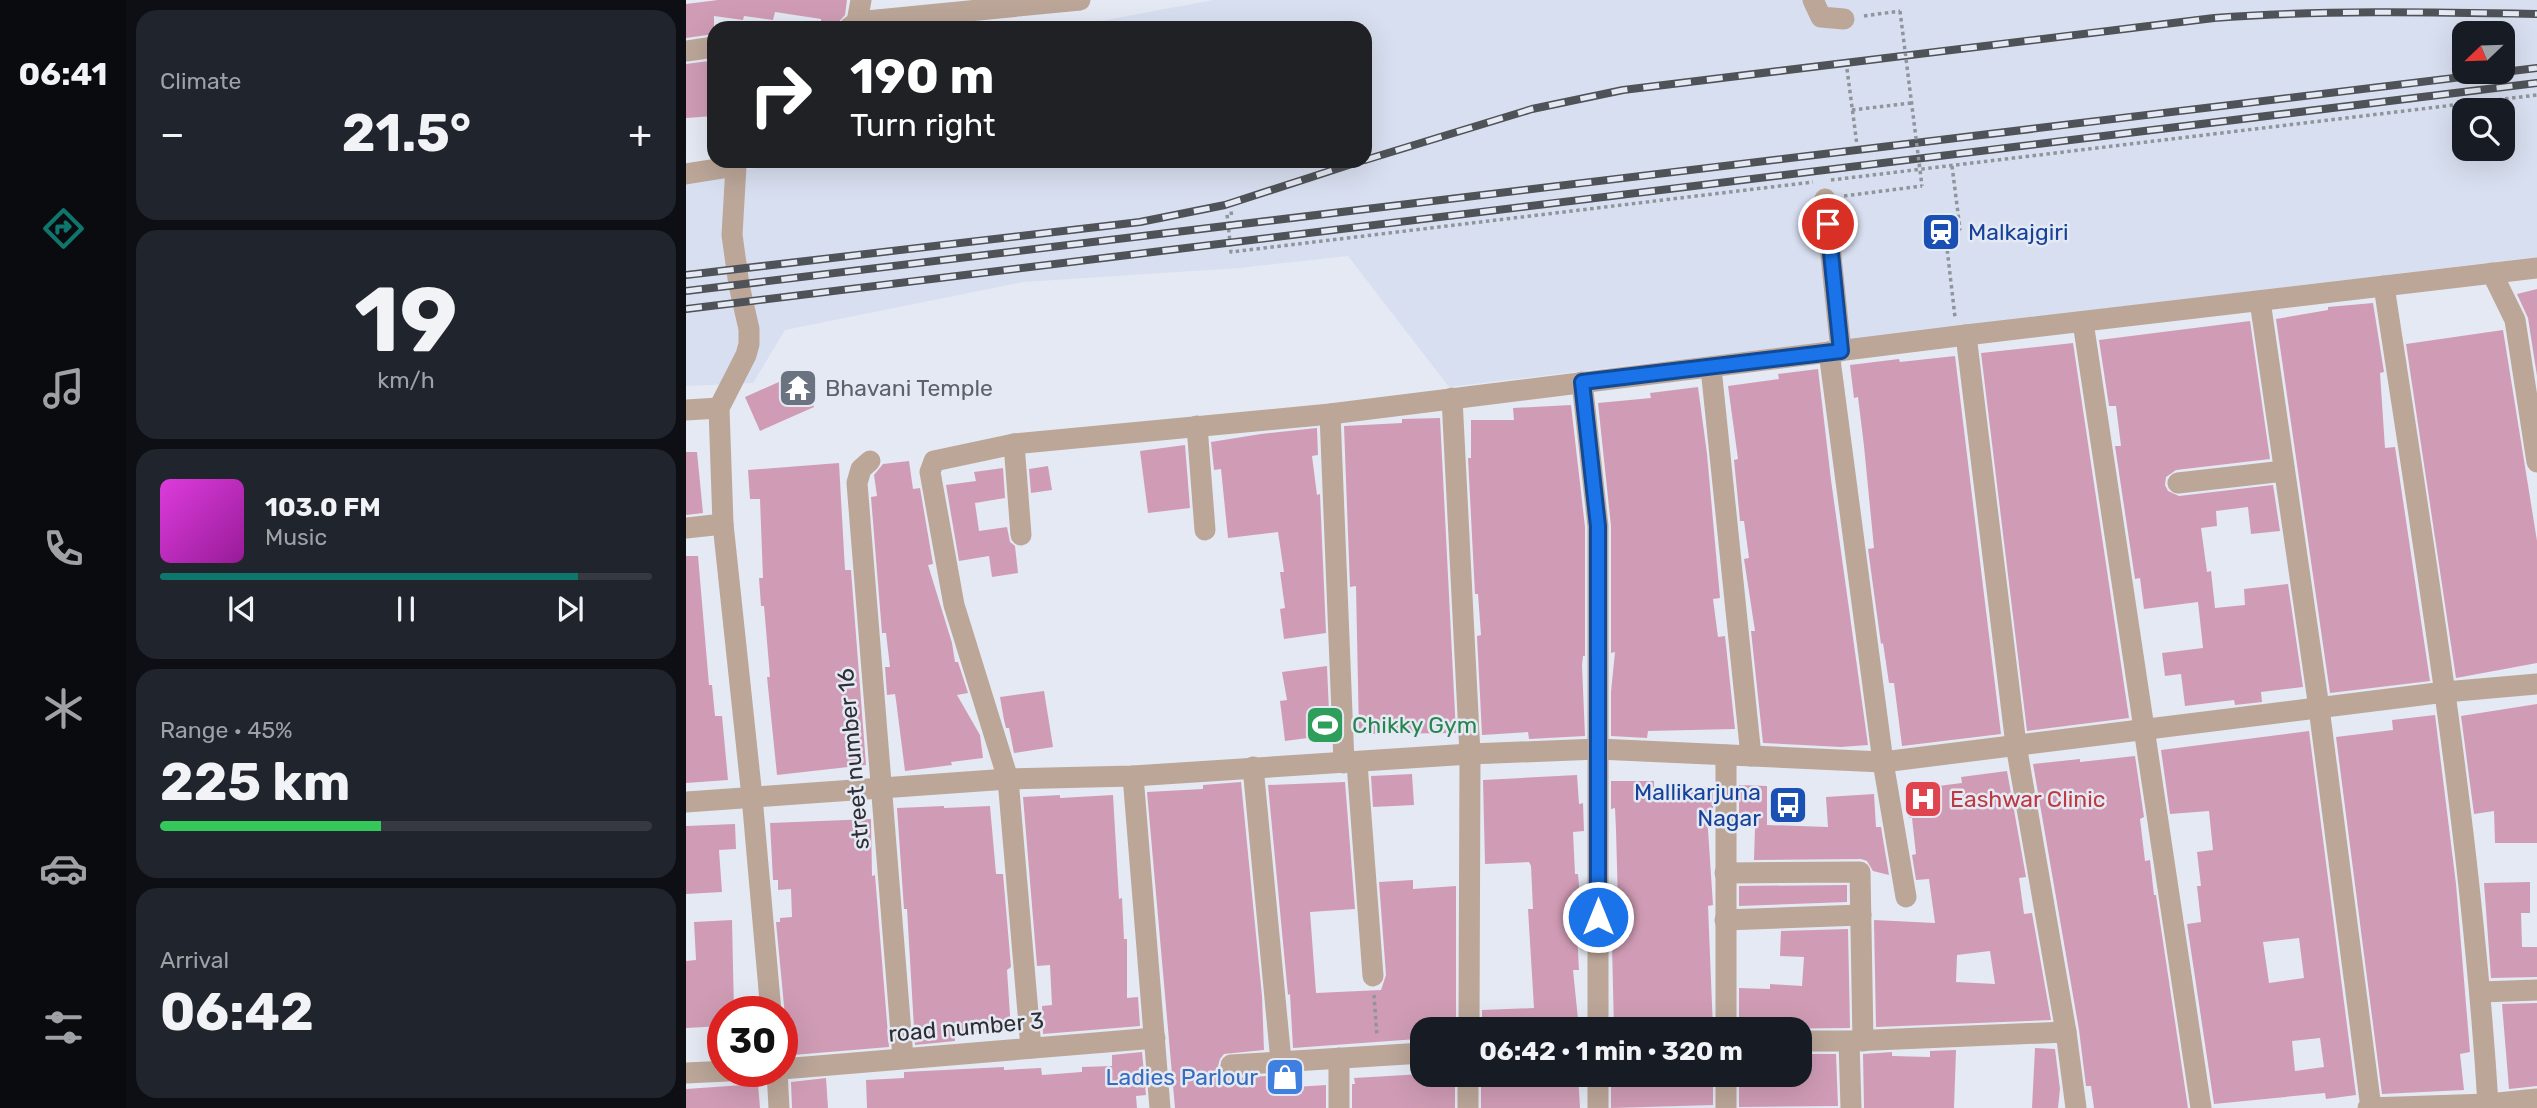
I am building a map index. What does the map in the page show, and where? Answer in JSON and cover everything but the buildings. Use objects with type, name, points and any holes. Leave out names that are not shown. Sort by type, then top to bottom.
[{"type":"street","points":[[854,21],[861,0]]},
{"type":"street","points":[[889,21],[1080,0]]},
{"type":"street","points":[[1813,0],[1821,17],[1844,19]]},
{"type":"street","points":[[686,51],[707,48]]},
{"type":"street","points":[[686,174],[714,168]]},
{"type":"street","points":[[737,168],[732,235],[749,329],[749,344],[719,408],[723,524],[770,996]]},
{"type":"street","points":[[1823,187],[1835,352],[1883,762],[1906,897]]},
{"type":"street","points":[[1031,1048],[1008,779],[954,605],[930,472],[931,464],[938,459],[1014,444],[1329,414],[2537,268]]},
{"type":"street","points":[[2491,273],[2515,320],[2537,462]]},
{"type":"street","points":[[2384,286],[2445,692],[2481,992],[2488,1104]]},
{"type":"street","points":[[2260,301],[2319,708],[2370,1108],[2488,1104],[2537,1099]]},
{"type":"street","points":[[2083,322],[2201,1108]]},
{"type":"street","points":[[1962,336],[2016,745],[2066,1032],[2076,1108]]},
{"type":"street","points":[[1711,368],[1751,756]]},
{"type":"street","points":[[1582,382],[1598,526],[1598,1017]]},
{"type":"street","points":[[1452,398],[1470,754],[1469,1017]]},
{"type":"street","points":[[686,410],[719,408]]},
{"type":"street","points":[[1329,414],[1351,763],[1373,976]]},
{"type":"street","points":[[1197,426],[1205,530]]},
{"type":"street","points":[[1014,444],[1021,536]]},
{"type":"street","name":"street number 16","points":[[870,461],[861,469],[857,483],[903,1058]]},
{"type":"street","points":[[2178,483],[2284,471]]},
{"type":"street","points":[[686,528],[723,524]]},
{"type":"street","points":[[686,802],[1008,779],[1133,776],[1470,754],[1598,749],[1883,762],[2445,692],[2537,684]]},
{"type":"street","points":[[1726,755],[1726,1017]]},
{"type":"street","points":[[1254,767],[1281,1061]]},
{"type":"street","points":[[1133,776],[1160,1108]]},
{"type":"street","points":[[1725,873],[1860,872],[1856,1041],[1850,1108]]},
{"type":"street","points":[[1725,920],[1861,915]]},
{"type":"street","points":[[2481,992],[2537,990]]},
{"type":"street","points":[[1812,1041],[2066,1032]]},
{"type":"street","name":"road number 3","points":[[798,1068],[1155,1038]]},
{"type":"street","points":[[1231,1065],[1410,1054]]},
{"type":"street","points":[[1339,1058],[1339,1108]]},
{"type":"street","points":[[686,1073],[707,1072]]},
{"type":"street","points":[[778,1087],[779,1108]]},
{"type":"street","points":[[1468,1087],[1468,1108]]},
{"type":"street","points":[[1598,1087],[1598,1108]]},
{"type":"street","points":[[1726,1087],[1726,1108]]},
{"type":"path","points":[[1823,187],[1869,192],[1922,186],[1900,11],[1844,19]]},
{"type":"path","points":[[1847,69],[1857,145]]},
{"type":"path","points":[[1233,213],[1227,214],[1231,252],[1823,187],[1952,166],[2537,95]]},
{"type":"path","points":[[1852,110],[1911,103]]},
{"type":"path","points":[[1952,166],[1960,229],[1945,231],[1962,336]]},
{"type":"path","points":[[1373,976],[1378,1056]]},
{"type":"shaded area","points":[[1213,0],[2537,0],[2537,257],[1449,387],[1348,256],[1239,268],[1023,282],[785,330],[753,383],[686,386],[686,181],[757,168],[1372,168],[1372,21],[1100,21]]},
{"type":"railway","points":[[1372,158],[1532,109],[1623,90],[2214,18],[2335,13],[2537,14]]},
{"type":"railway","points":[[686,291],[2537,68]]},
{"type":"railway","points":[[686,309],[2537,83]]},
{"type":"railway","points":[[686,275],[1140,222],[1225,205],[1339,168]]},
{"type":"place","name":"Malkajgiri","points":[[1941,232]]},
{"type":"place","name":"Bhavani Temple","points":[[798,388]]},
{"type":"place","name":"Chikky Gym","points":[[1325,725]]},
{"type":"place","name":"Eashwar Clinic","points":[[1923,799]]},
{"type":"place","name":"Mallikarjuna Nagar","points":[[1788,805]]},
{"type":"place","name":"Ladies Parlour","points":[[1285,1077]]},
{"type":"route","points":[[1598,917],[1598,526],[1582,382],[1841,351],[1828,224]]}]
